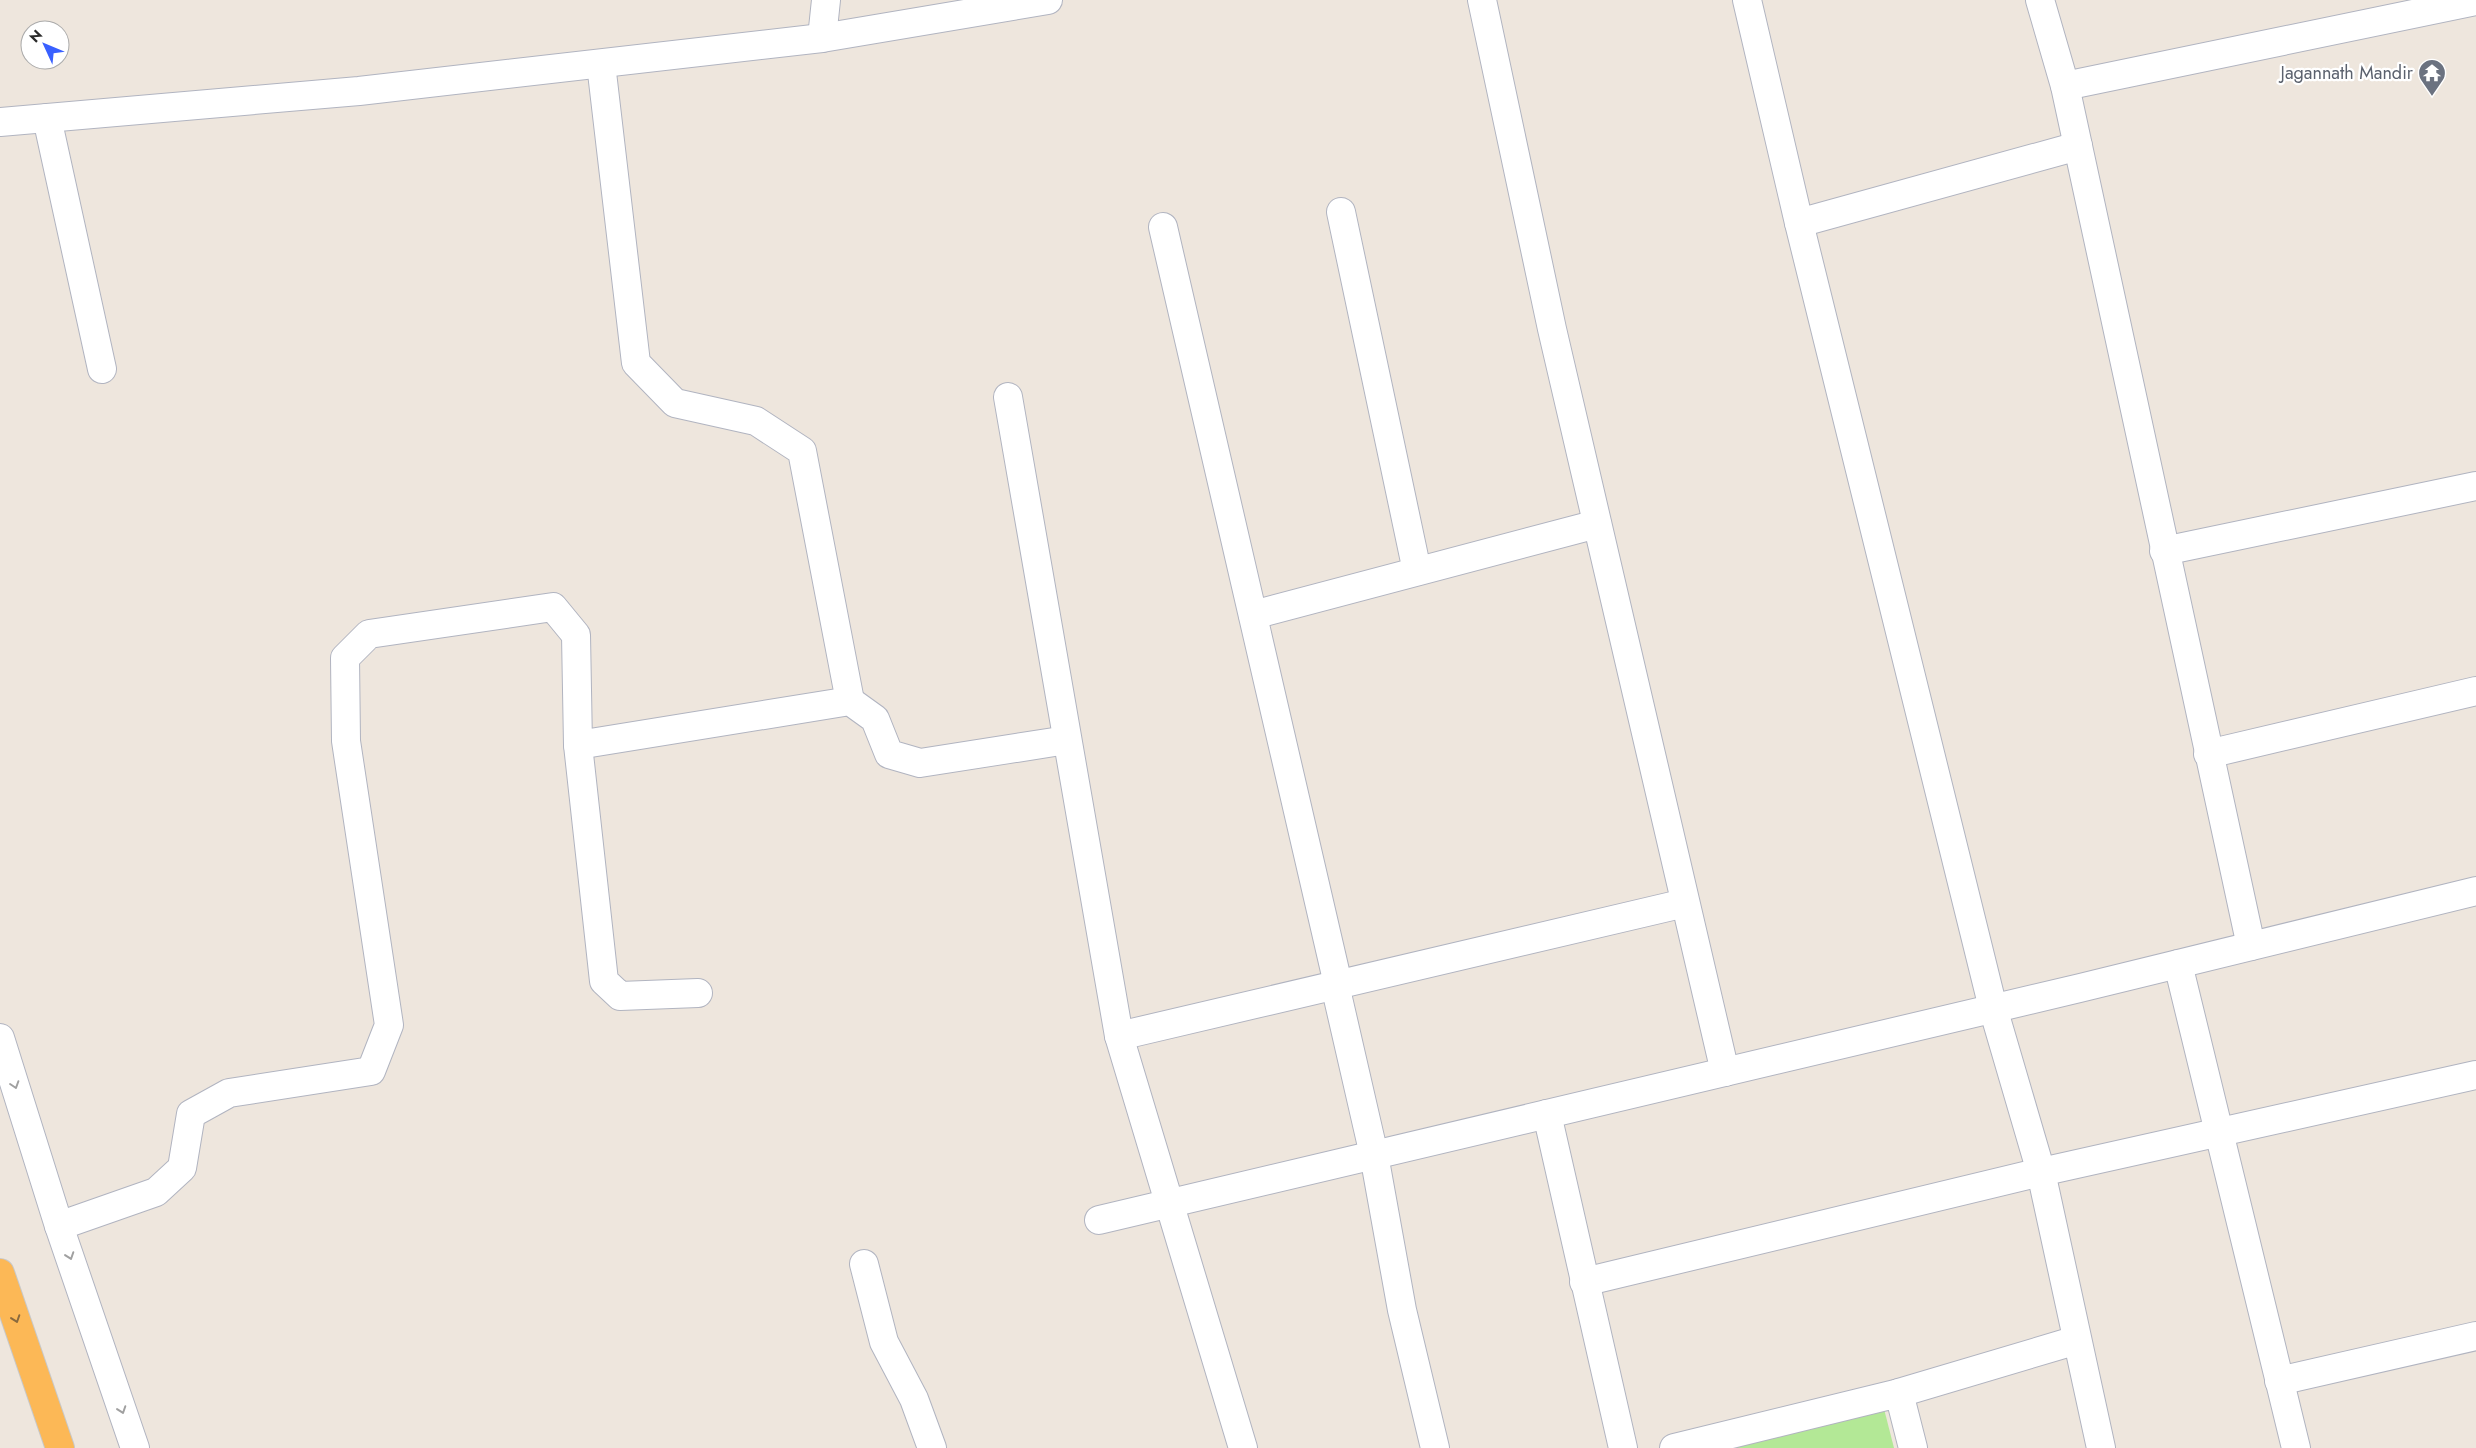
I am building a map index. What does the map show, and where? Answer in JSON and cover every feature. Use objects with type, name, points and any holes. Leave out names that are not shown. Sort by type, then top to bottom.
[{"type":"highway","points":[[0,1272],[60,1448]]},
{"type":"street","points":[[822,38],[826,0]]},
{"type":"street","points":[[0,122],[359,91],[601,64],[822,38],[1048,0]]},
{"type":"street","points":[[1482,0],[1550,320],[1725,1072]]},
{"type":"street","points":[[1747,0],[1799,224],[1993,1008],[2041,1172],[2100,1448]]},
{"type":"street","points":[[2040,0],[2065,86],[2164,551],[2251,946]]},
{"type":"street","points":[[2065,86],[2476,1]]},
{"type":"street","points":[[601,64],[636,363],[675,403],[756,422],[802,451],[850,701],[875,719],[889,754],[920,763],[1068,740]]},
{"type":"street","points":[[47,118],[102,369]]},
{"type":"street","points":[[1799,224],[2078,146]]},
{"type":"street","points":[[1341,212],[1417,571]]},
{"type":"street","points":[[1163,227],[1338,984],[1335,985],[1374,1155],[1402,1310],[1435,1448]]},
{"type":"street","points":[[1008,397],[1119,1036],[1243,1448]]},
{"type":"street","points":[[2164,551],[2476,486]]},
{"type":"street","points":[[1253,615],[1597,524]]},
{"type":"street","points":[[59,1226],[156,1192],[182,1168],[191,1114],[229,1093],[371,1071],[388,1025],[346,741],[345,658],[369,634],[553,607],[576,635],[578,745],[604,981],[620,996],[698,993]]},
{"type":"street","points":[[2208,754],[2476,691]]},
{"type":"street","points":[[578,745],[850,701]]},
{"type":"street","points":[[1099,1220],[2178,964],[2476,891]]},
{"type":"street","points":[[1119,1036],[1685,903]]},
{"type":"street","points":[[2178,964],[2296,1448]]},
{"type":"street","points":[[0,1038],[59,1226],[135,1448]]},
{"type":"street","points":[[1584,1282],[2041,1172],[2476,1075]]},
{"type":"street","points":[[1547,1114],[1623,1448]]},
{"type":"street","points":[[864,1264],[884,1342],[914,1399],[932,1448]]},
{"type":"street","points":[[2279,1381],[2476,1336]]},
{"type":"street","points":[[1674,1448],[1899,1393],[2077,1340]]},
{"type":"street","points":[[1899,1393],[1913,1448]]},
{"type":"green space","points":[[1881,1397],[1894,1448],[1715,1448]]},
{"type":"place","name":"Jagannath Mandir","points":[[2432,97]]}]
